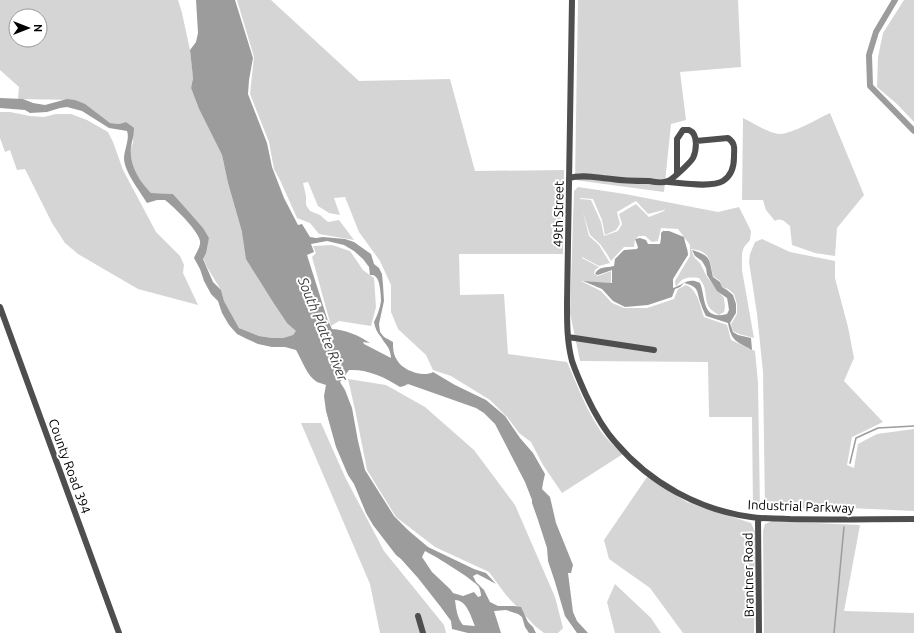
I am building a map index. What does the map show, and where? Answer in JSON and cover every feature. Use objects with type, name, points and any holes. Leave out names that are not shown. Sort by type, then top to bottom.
[{"type":"street","name":"49th Street","points":[[572,0],[567,310],[568,337],[572,360],[578,377],[594,412],[601,422]]},
{"type":"street","points":[[668,182],[677,174],[692,160],[695,154],[696,141],[694,134],[689,130],[683,130],[677,139],[677,174]]},
{"type":"street","points":[[569,178],[592,176],[610,179],[668,182],[690,185],[716,184],[723,181],[731,173],[734,162],[733,141],[728,138],[696,141]]},
{"type":"street","name":"County Road 394","points":[[0,307],[119,633]]},
{"type":"street","points":[[568,337],[654,350]]},
{"type":"street","name":"Industrial Parkway","points":[[601,422],[615,443],[646,472],[664,485],[685,497],[714,509],[758,518],[814,520],[914,519]]},
{"type":"street","name":"Brantner Road","points":[[758,518],[759,633]]},
{"type":"street","points":[[418,616],[423,633]]},
{"type":"shaded area","points":[[0,0],[178,0],[190,50],[193,77],[191,88],[199,109],[222,155],[228,183],[242,232],[297,331],[293,335],[283,338],[272,338],[259,336],[239,328],[224,301],[221,290],[203,258],[209,238],[173,194],[151,193],[139,178],[133,167],[131,148],[133,140],[126,122],[119,124],[110,123],[75,100],[18,99],[19,87],[0,70]]},
{"type":"shaded area","points":[[237,0],[271,0],[359,81],[450,79],[475,171],[564,170],[563,254],[459,254],[460,295],[504,294],[508,354],[567,362],[585,403],[600,431],[623,454],[562,493],[543,465],[531,442],[519,433],[508,418],[490,400],[451,376],[433,370],[426,355],[398,329],[391,312],[391,285],[380,261],[359,232],[345,197],[334,198],[340,215],[329,213],[318,206],[308,182],[303,183],[306,196],[306,205],[310,211],[320,215],[328,222],[339,220],[354,240],[319,234],[310,223],[297,218],[274,169],[269,142],[250,94],[254,57]]},
{"type":"shaded area","points":[[578,0],[738,0],[741,67],[680,72],[686,120],[671,124],[664,192],[575,180]]},
{"type":"shaded area","points":[[904,0],[914,0],[914,122],[897,104],[877,87],[878,57],[883,33]]},
{"type":"shaded area","points":[[0,112],[44,117],[56,114],[71,114],[87,120],[108,132],[123,170],[156,232],[180,256],[184,265],[183,273],[198,305],[138,289],[78,254],[65,243],[52,223],[25,169],[17,170],[10,150],[5,152],[0,138]]},
{"type":"shaded area","points":[[830,113],[864,195],[837,228],[835,256],[815,253],[792,245],[790,226],[781,220],[775,221],[766,210],[763,200],[742,200],[743,118],[774,133],[783,134]]},
{"type":"shaded area","points":[[578,187],[625,194],[718,212],[739,207],[751,231],[750,240],[744,247],[742,253],[742,270],[754,338],[733,331],[731,324],[737,314],[737,304],[734,294],[728,289],[722,287],[720,281],[713,276],[710,261],[706,254],[691,249],[694,257],[700,263],[707,277],[724,298],[724,312],[719,315],[710,309],[707,303],[703,283],[699,278],[686,278],[676,287],[675,281],[690,256],[690,245],[678,229],[661,228],[658,241],[652,242],[645,236],[639,236],[635,239],[634,247],[624,247],[611,261],[600,244],[590,235],[583,212],[589,236],[599,245],[610,263],[599,266],[582,258],[599,267],[595,270],[594,274],[598,276],[611,271],[611,283],[581,281],[601,291],[612,303],[624,308],[647,308],[674,299],[678,289],[686,285],[696,294],[704,317],[727,325],[731,340],[755,351],[758,383],[760,511],[753,510],[752,417],[709,417],[708,362],[580,361],[570,313],[574,191]],"holes":[[[580,198],[593,199],[602,220],[605,235],[616,230],[620,224],[617,212],[636,201],[648,214],[664,210],[666,207],[664,211],[649,217],[636,204],[619,214],[622,224],[618,231],[604,236],[601,222],[591,200]]]},
{"type":"shaded area","points":[[762,239],[790,252],[835,261],[835,278],[848,327],[854,358],[844,381],[883,422],[852,437],[847,465],[854,468],[858,444],[877,434],[914,429],[914,511],[850,508],[765,509],[763,372],[757,314],[749,262],[750,254],[755,242]]},
{"type":"shaded area","points":[[332,245],[350,251],[363,270],[374,278],[376,307],[371,326],[339,321],[331,326],[312,257],[316,253],[313,246]]},
{"type":"shaded area","points":[[348,379],[386,385],[425,407],[474,450],[515,505],[555,597],[563,628],[558,633],[544,633],[535,626],[506,595],[489,572],[435,547],[396,517],[367,470]]},
{"type":"shaded area","points":[[301,423],[321,423],[345,477],[384,551],[444,625],[446,633],[380,633],[370,584]]},
{"type":"shaded area","points":[[647,477],[687,502],[751,523],[755,532],[754,633],[683,633],[650,588],[609,559],[604,540]]},
{"type":"shaded area","points":[[772,521],[860,525],[844,611],[914,613],[914,633],[764,633],[763,531],[765,524]]},
{"type":"shaded area","points":[[615,584],[651,618],[661,633],[615,633],[607,602]]},
{"type":"water","name":"South Platte River","points":[[196,0],[235,0],[253,58],[248,94],[267,143],[272,167],[284,198],[298,225],[302,224],[310,237],[345,239],[354,242],[371,254],[374,264],[379,268],[382,274],[384,301],[379,324],[380,332],[384,337],[393,342],[394,353],[400,364],[413,372],[429,374],[433,372],[455,385],[486,400],[505,416],[520,438],[533,453],[545,474],[542,489],[550,497],[556,523],[573,565],[571,573],[568,573],[573,612],[577,621],[588,633],[577,633],[565,616],[548,561],[547,548],[525,482],[495,424],[484,413],[476,408],[408,384],[400,387],[369,372],[349,370],[340,382],[352,408],[365,470],[394,516],[428,547],[474,569],[486,573],[496,584],[477,574],[473,576],[476,582],[484,590],[490,602],[498,606],[521,607],[528,622],[536,633],[529,633],[525,627],[522,617],[506,610],[494,611],[501,633],[468,633],[452,629],[451,621],[440,606],[418,578],[396,555],[373,525],[366,513],[336,447],[326,411],[324,396],[326,385],[317,382],[310,376],[296,350],[285,347],[272,347],[258,344],[237,334],[229,325],[222,313],[218,301],[211,294],[204,281],[194,258],[200,243],[195,231],[180,213],[165,200],[157,200],[147,203],[130,176],[124,159],[128,137],[127,131],[109,128],[82,111],[67,107],[47,112],[30,113],[25,110],[0,108],[0,98],[23,99],[33,103],[45,105],[67,99],[75,100],[85,104],[110,123],[119,124],[126,122],[134,128],[131,154],[133,166],[139,178],[151,193],[173,194],[203,228],[209,238],[206,253],[203,259],[213,282],[221,290],[224,301],[239,328],[259,336],[272,338],[283,338],[293,335],[296,331],[287,323],[246,259],[242,232],[228,183],[222,155],[199,109],[191,88],[193,78],[190,50],[196,42],[198,33]],"holes":[[[327,241],[344,245],[354,251],[369,267],[370,275],[374,275],[377,279],[380,288],[381,301],[374,322],[377,332],[389,348],[391,358],[364,344],[363,342],[370,343],[356,335],[342,330],[332,329],[327,318],[307,255],[314,252],[311,244]],[[425,551],[462,573],[479,587],[481,596],[478,597],[474,592],[463,596],[453,593],[432,572],[422,557]],[[455,600],[466,606],[475,626],[463,625],[456,610]]]},
{"type":"water","points":[[663,231],[669,231],[684,237],[688,251],[688,255],[673,279],[673,288],[683,284],[675,289],[672,297],[648,305],[625,307],[613,301],[602,289],[583,281],[612,283],[612,270],[598,275],[595,274],[596,271],[600,268],[614,266],[615,259],[624,250],[637,249],[638,247],[635,239],[640,238],[646,240],[648,244],[660,244],[661,233]]},
{"type":"water","points":[[692,250],[706,256],[710,262],[713,277],[720,282],[722,287],[733,295],[736,304],[736,313],[730,323],[733,332],[738,335],[751,338],[752,350],[733,338],[728,323],[706,316],[695,288],[684,283],[689,281],[696,281],[700,283],[704,301],[709,311],[713,314],[719,315],[727,314],[729,310],[727,298],[717,291],[707,275],[706,268],[702,261],[695,256]]},
{"type":"waterway","points":[[895,0],[876,32],[869,55],[870,86],[914,131]]},
{"type":"waterway","points":[[850,463],[856,438],[878,428],[914,426]]},
{"type":"waterway","points":[[834,633],[844,527]]}]
